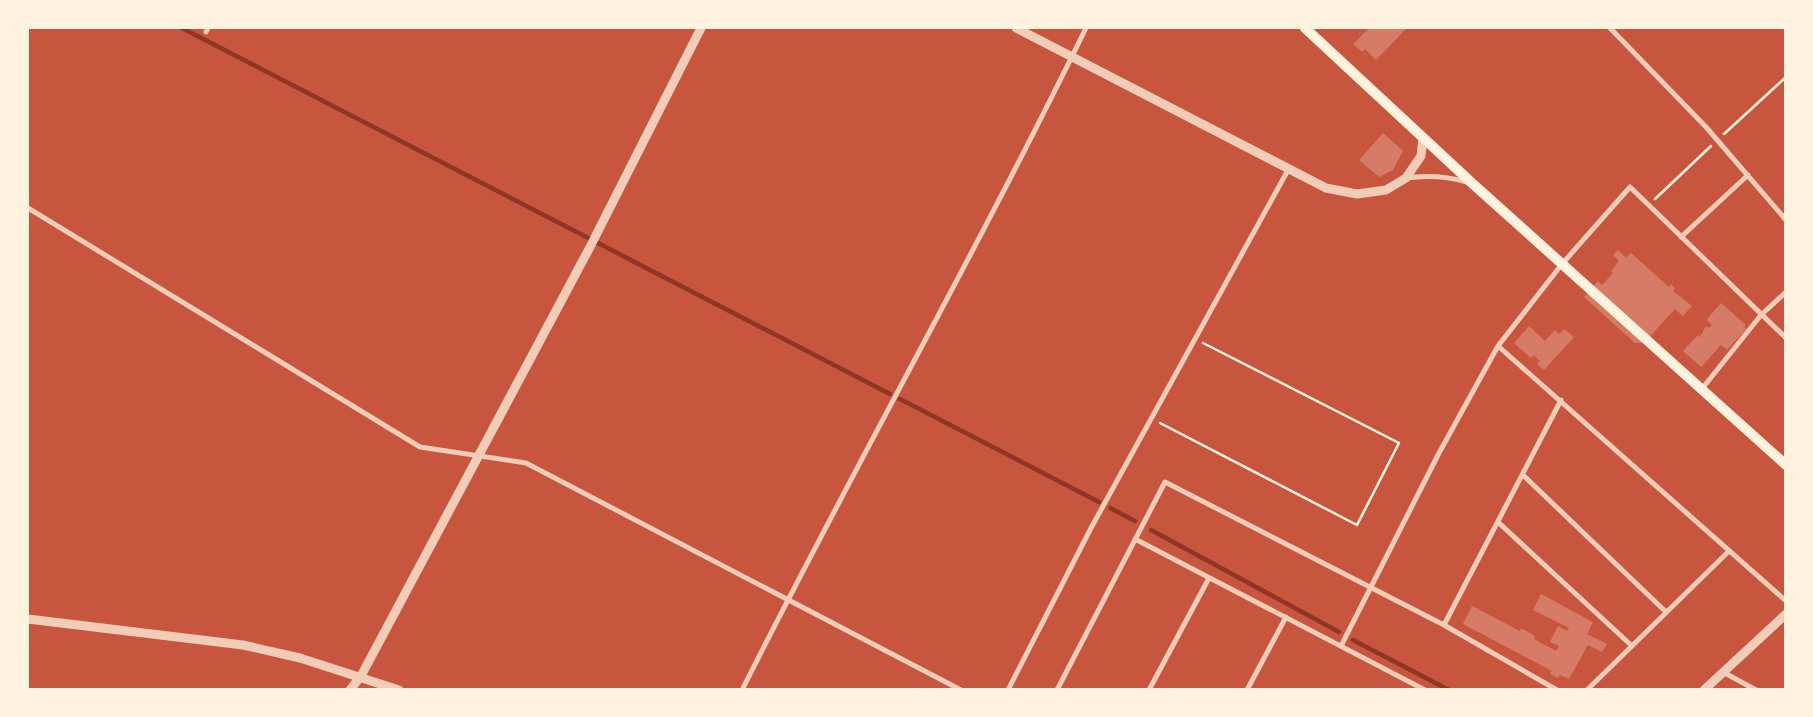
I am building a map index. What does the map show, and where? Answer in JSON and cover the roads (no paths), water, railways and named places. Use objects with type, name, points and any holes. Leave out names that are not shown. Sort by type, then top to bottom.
[{"type":"main road","points":[[1305,28],[1473,184],[1700,390],[1786,465]]},
{"type":"street","points":[[350,690],[361,676],[590,247],[701,28]]},
{"type":"street","points":[[1016,28],[1326,188],[1357,194],[1386,190],[1406,178],[1423,176],[1443,177],[1473,184]]},
{"type":"street","points":[[742,690],[787,600],[890,409],[1086,28]]},
{"type":"street","points":[[1610,28],[1718,140],[1786,220]]},
{"type":"street","points":[[1406,178],[1421,156],[1423,138]]},
{"type":"street","points":[[1008,690],[1091,528],[1288,170]]},
{"type":"street","points":[[1681,237],[1748,175]]},
{"type":"street","points":[[1341,646],[1439,453],[1498,346],[1562,264],[1630,187],[1786,338]]},
{"type":"street","points":[[28,208],[420,447],[526,463],[961,690]]},
{"type":"street","points":[[1700,390],[1761,315],[1786,292]]},
{"type":"street","points":[[1498,346],[1561,400],[1728,552],[1786,601]]},
{"type":"street","points":[[1444,625],[1499,523],[1561,400]]},
{"type":"street","points":[[1523,475],[1666,612]]},
{"type":"street","points":[[1057,690],[1165,482],[1370,589],[1444,625],[1558,690]]},
{"type":"street","points":[[1499,523],[1632,646]]},
{"type":"street","points":[[1135,539],[1424,690]]},
{"type":"street","points":[[1588,690],[1728,552]]},
{"type":"street","points":[[1149,690],[1209,578]]},
{"type":"street","points":[[1704,690],[1786,614]]},
{"type":"street","points":[[1246,690],[1286,617]]},
{"type":"street","points":[[28,619],[243,645],[300,658],[361,676],[399,690]]},
{"type":"street","points":[[1723,672],[1756,690]]},
{"type":"waterway","points":[[182,28],[890,394]]},
{"type":"waterway","points":[[900,399],[1099,502]]},
{"type":"waterway","points":[[1110,508],[1135,521]]},
{"type":"waterway","points":[[1151,530],[1339,632]]},
{"type":"waterway","points":[[1353,640],[1449,690]]}]
